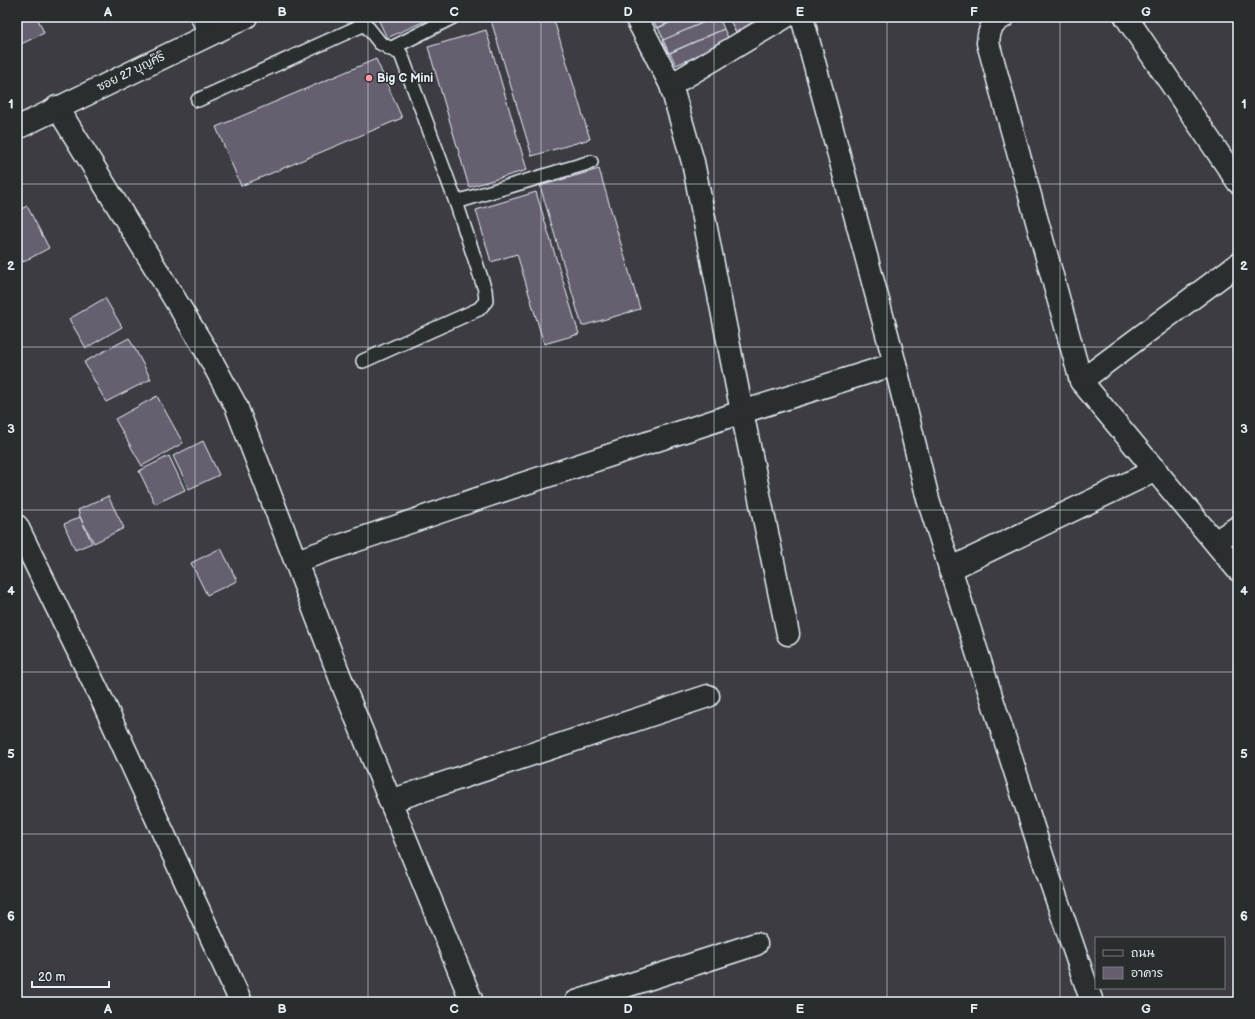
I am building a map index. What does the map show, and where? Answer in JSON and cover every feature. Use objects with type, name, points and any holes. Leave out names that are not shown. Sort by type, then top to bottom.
[{"type":"street","name":"ซอย 27 บุญศิริ","points":[[17,128],[206,26],[246,17]]},
{"type":"street","points":[[636,17],[671,85],[693,162],[742,412],[788,634]]},
{"type":"street","points":[[671,85],[785,17]]},
{"type":"street","points":[[802,17],[895,364],[928,499],[1047,871],[1092,1002]]},
{"type":"street","points":[[1003,17],[998,20],[989,30],[988,43],[1081,381],[1238,570]]},
{"type":"street","points":[[1126,17],[1238,182]]},
{"type":"street","points":[[57,107],[204,347],[236,406],[345,690],[472,1002]]},
{"type":"street","points":[[1081,381],[1238,264]]},
{"type":"street","points":[[296,561],[742,412],[895,364]]},
{"type":"street","points":[[950,569],[1156,470]]},
{"type":"street","points":[[17,526],[107,712],[241,1002]]},
{"type":"street","points":[[1215,542],[1238,527]]},
{"type":"street","points":[[390,801],[708,696]]},
{"type":"street","points":[[576,1002],[756,944]]},
{"type":"lane","points":[[390,49],[453,17]]},
{"type":"lane","points":[[198,100],[363,20],[380,43],[401,54],[456,202],[485,290],[486,301],[479,309],[362,361]]},
{"type":"lane","points":[[456,202],[591,162]]},
{"type":"building","points":[[17,17],[37,17],[44,33],[17,46]]},
{"type":"building","points":[[377,17],[434,17],[387,38]]},
{"type":"building","points":[[490,17],[553,17],[590,139],[532,156]]},
{"type":"building","points":[[652,17],[682,17],[657,28]]},
{"type":"building","points":[[683,17],[716,17],[664,40],[658,28]]},
{"type":"building","points":[[719,17],[724,29],[669,53],[663,40]]},
{"type":"building","points":[[728,17],[777,17],[739,38]]},
{"type":"building","points":[[724,29],[730,42],[676,65],[670,53]]},
{"type":"building","points":[[486,30],[527,170],[469,187],[428,47]]},
{"type":"building","points":[[376,59],[402,118],[241,186],[216,127]]},
{"type":"building","points":[[599,169],[640,309],[582,326],[540,186]]},
{"type":"building","points":[[536,192],[579,334],[544,344],[517,254],[491,262],[476,210]]},
{"type":"building","points":[[27,206],[49,248],[23,262],[17,251],[17,211]]},
{"type":"building","points":[[105,298],[122,327],[86,348],[69,319]]},
{"type":"building","points":[[129,338],[151,379],[106,402],[84,362]]},
{"type":"building","points":[[157,396],[183,443],[142,466],[115,419]]},
{"type":"building","points":[[203,441],[219,475],[189,489],[173,456]]},
{"type":"building","points":[[169,456],[185,490],[155,504],[139,471]]},
{"type":"building","points":[[108,496],[124,528],[94,543],[80,517],[78,510]]},
{"type":"building","points":[[80,517],[92,543],[75,550],[64,524]]},
{"type":"building","points":[[221,548],[237,581],[207,595],[191,563]]},
{"type":"place","name":"Big C Mini","points":[[369,78]]}]
